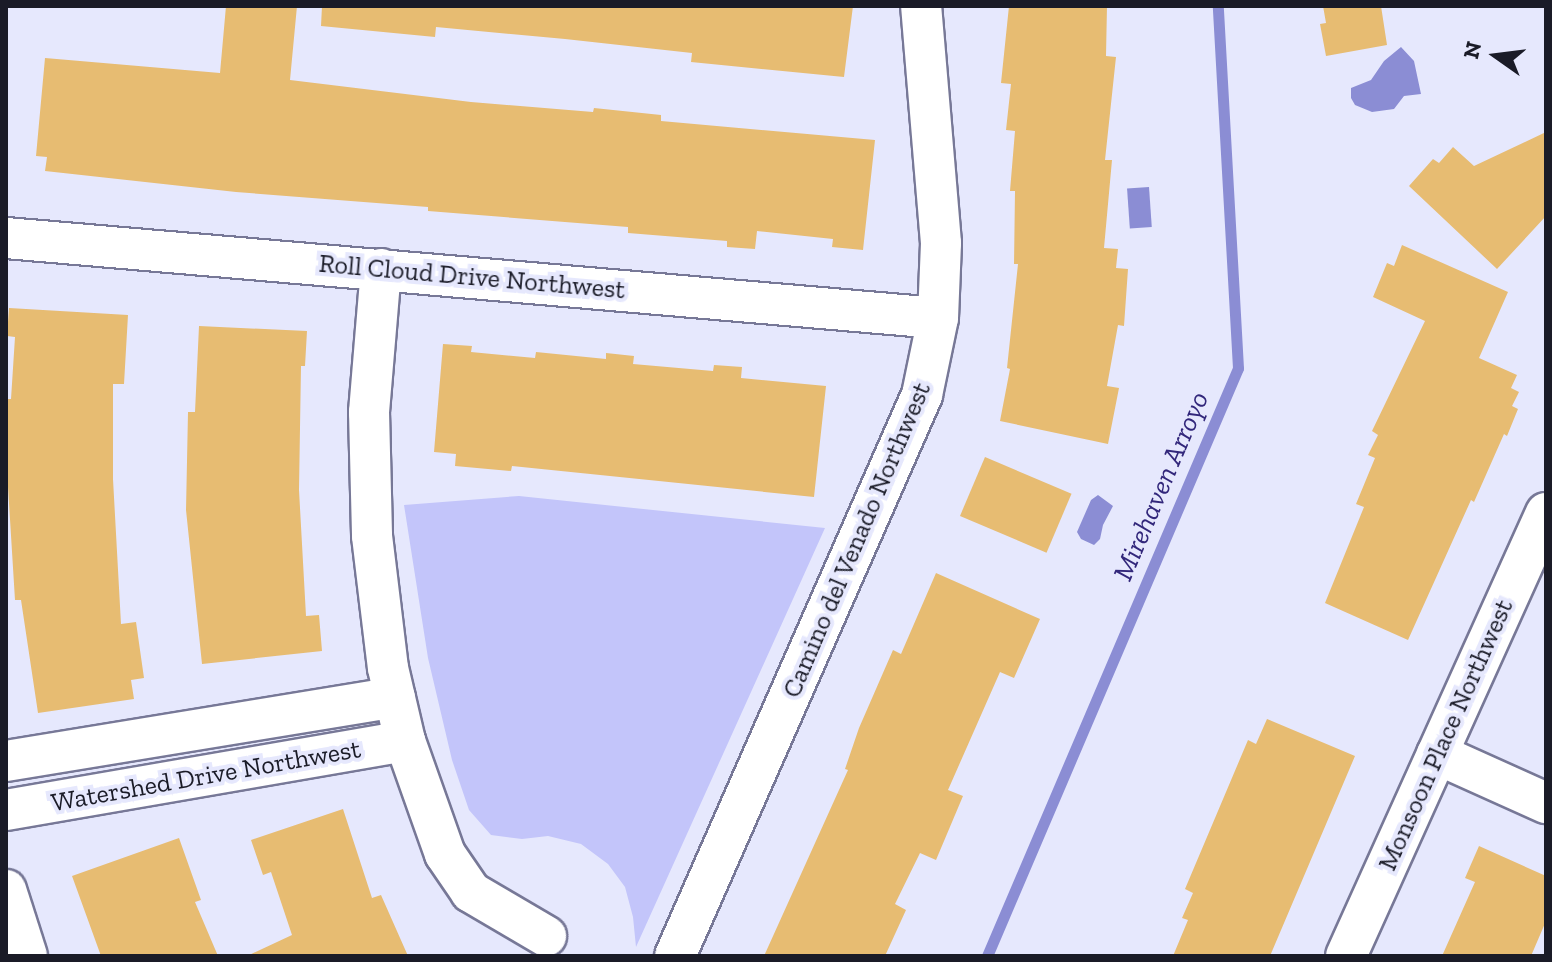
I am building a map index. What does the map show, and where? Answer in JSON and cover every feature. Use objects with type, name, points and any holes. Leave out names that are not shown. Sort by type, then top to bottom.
[{"type":"street","name":"Camino del Venado Northwest","points":[[675,956],[922,395],[938,318],[941,243],[921,6]]},
{"type":"street","name":"Roll Cloud Drive Northwest","points":[[6,238],[938,318]]},
{"type":"street","points":[[381,269],[369,412],[372,520],[395,697],[405,741],[445,854],[471,892],[546,936]]},
{"type":"street","name":"Monsoon Place Northwest","points":[[1346,956],[1546,513]]},
{"type":"street","name":"Watershed Drive Northwest","points":[[6,761],[395,697]]},
{"type":"street","name":"Watershed Drive Northwest","points":[[6,810],[405,741]]},
{"type":"street","points":[[1437,754],[1546,803]]},
{"type":"street","points":[[6,890],[27,956]]},
{"type":"shaded area","points":[[1401,47],[1414,61],[1421,94],[1404,96],[1394,109],[1372,112],[1355,105],[1351,88],[1371,80],[1384,61]]},
{"type":"shaded area","points":[[1149,187],[1152,227],[1130,228],[1127,189]]},
{"type":"shaded area","points":[[1098,495],[1113,506],[1100,539],[1094,545],[1081,539],[1077,532],[1091,500]]},
{"type":"shaded area","points":[[519,496],[825,528],[636,947],[633,917],[625,887],[608,864],[581,844],[548,836],[522,839],[491,835],[469,810],[452,760],[428,658],[404,505]]},
{"type":"building","points":[[226,6],[297,6],[290,80],[471,102],[593,112],[594,108],[661,115],[661,121],[875,140],[863,250],[832,247],[833,239],[757,231],[755,249],[727,247],[727,241],[628,233],[628,227],[428,211],[428,207],[236,192],[45,171],[47,157],[36,156],[45,58],[220,73]]},
{"type":"building","points":[[322,6],[853,6],[844,77],[691,62],[692,53],[565,39],[436,27],[435,37],[321,26]]},
{"type":"building","points":[[1009,6],[1107,6],[1106,56],[1116,57],[1105,160],[1112,160],[1104,248],[1118,249],[1116,268],[1128,269],[1124,326],[1118,325],[1107,386],[1119,388],[1108,444],[1000,421],[1010,369],[1007,368],[1018,264],[1014,264],[1015,191],[1010,191],[1015,131],[1006,130],[1011,84],[1001,83]]},
{"type":"building","points":[[1323,6],[1381,6],[1387,45],[1326,56],[1320,24],[1326,23]]},
{"type":"building","points":[[1546,132],[1546,216],[1497,269],[1409,186],[1433,159],[1439,163],[1453,147],[1474,166]]},
{"type":"building","points":[[1402,245],[1508,292],[1479,358],[1517,375],[1511,388],[1519,392],[1512,406],[1518,409],[1507,436],[1504,434],[1474,502],[1471,500],[1408,640],[1325,603],[1364,507],[1356,504],[1375,458],[1368,455],[1378,435],[1372,431],[1425,321],[1373,297],[1387,263],[1394,266]]},
{"type":"building","points":[[9,308],[128,315],[124,384],[113,384],[113,479],[121,624],[136,622],[144,678],[131,680],[134,699],[38,713],[21,600],[15,600],[8,487],[8,399],[11,399],[15,337],[7,336]]},
{"type":"building","points":[[199,326],[307,331],[305,366],[301,366],[299,490],[306,616],[319,615],[322,651],[202,664],[186,510],[188,412],[195,412]]},
{"type":"building","points":[[443,344],[472,346],[471,352],[535,358],[536,352],[606,359],[606,353],[634,356],[633,364],[713,371],[714,365],[742,367],[741,378],[826,386],[814,497],[512,466],[511,471],[455,466],[456,454],[434,452]]},
{"type":"building","points":[[985,457],[1072,494],[1047,553],[960,516]]},
{"type":"building","points":[[936,573],[1040,619],[1014,678],[1000,672],[948,790],[963,796],[936,860],[920,853],[895,904],[906,910],[885,956],[764,956],[848,770],[845,769],[859,728],[893,650],[901,654]]},
{"type":"building","points":[[1267,719],[1355,756],[1270,956],[1173,956],[1188,920],[1182,918],[1193,893],[1185,889],[1248,740],[1256,744]]},
{"type":"building","points":[[343,809],[372,898],[381,895],[408,956],[247,956],[292,935],[271,872],[263,875],[251,840]]},
{"type":"building","points":[[179,838],[201,900],[195,902],[218,956],[101,956],[72,876]]},
{"type":"building","points":[[1479,846],[1546,876],[1546,921],[1531,956],[1442,956],[1475,882],[1465,878]]},
{"type":"waterway","name":"Mirehaven Arroyo","points":[[987,956],[1238,368],[1218,6]]}]
